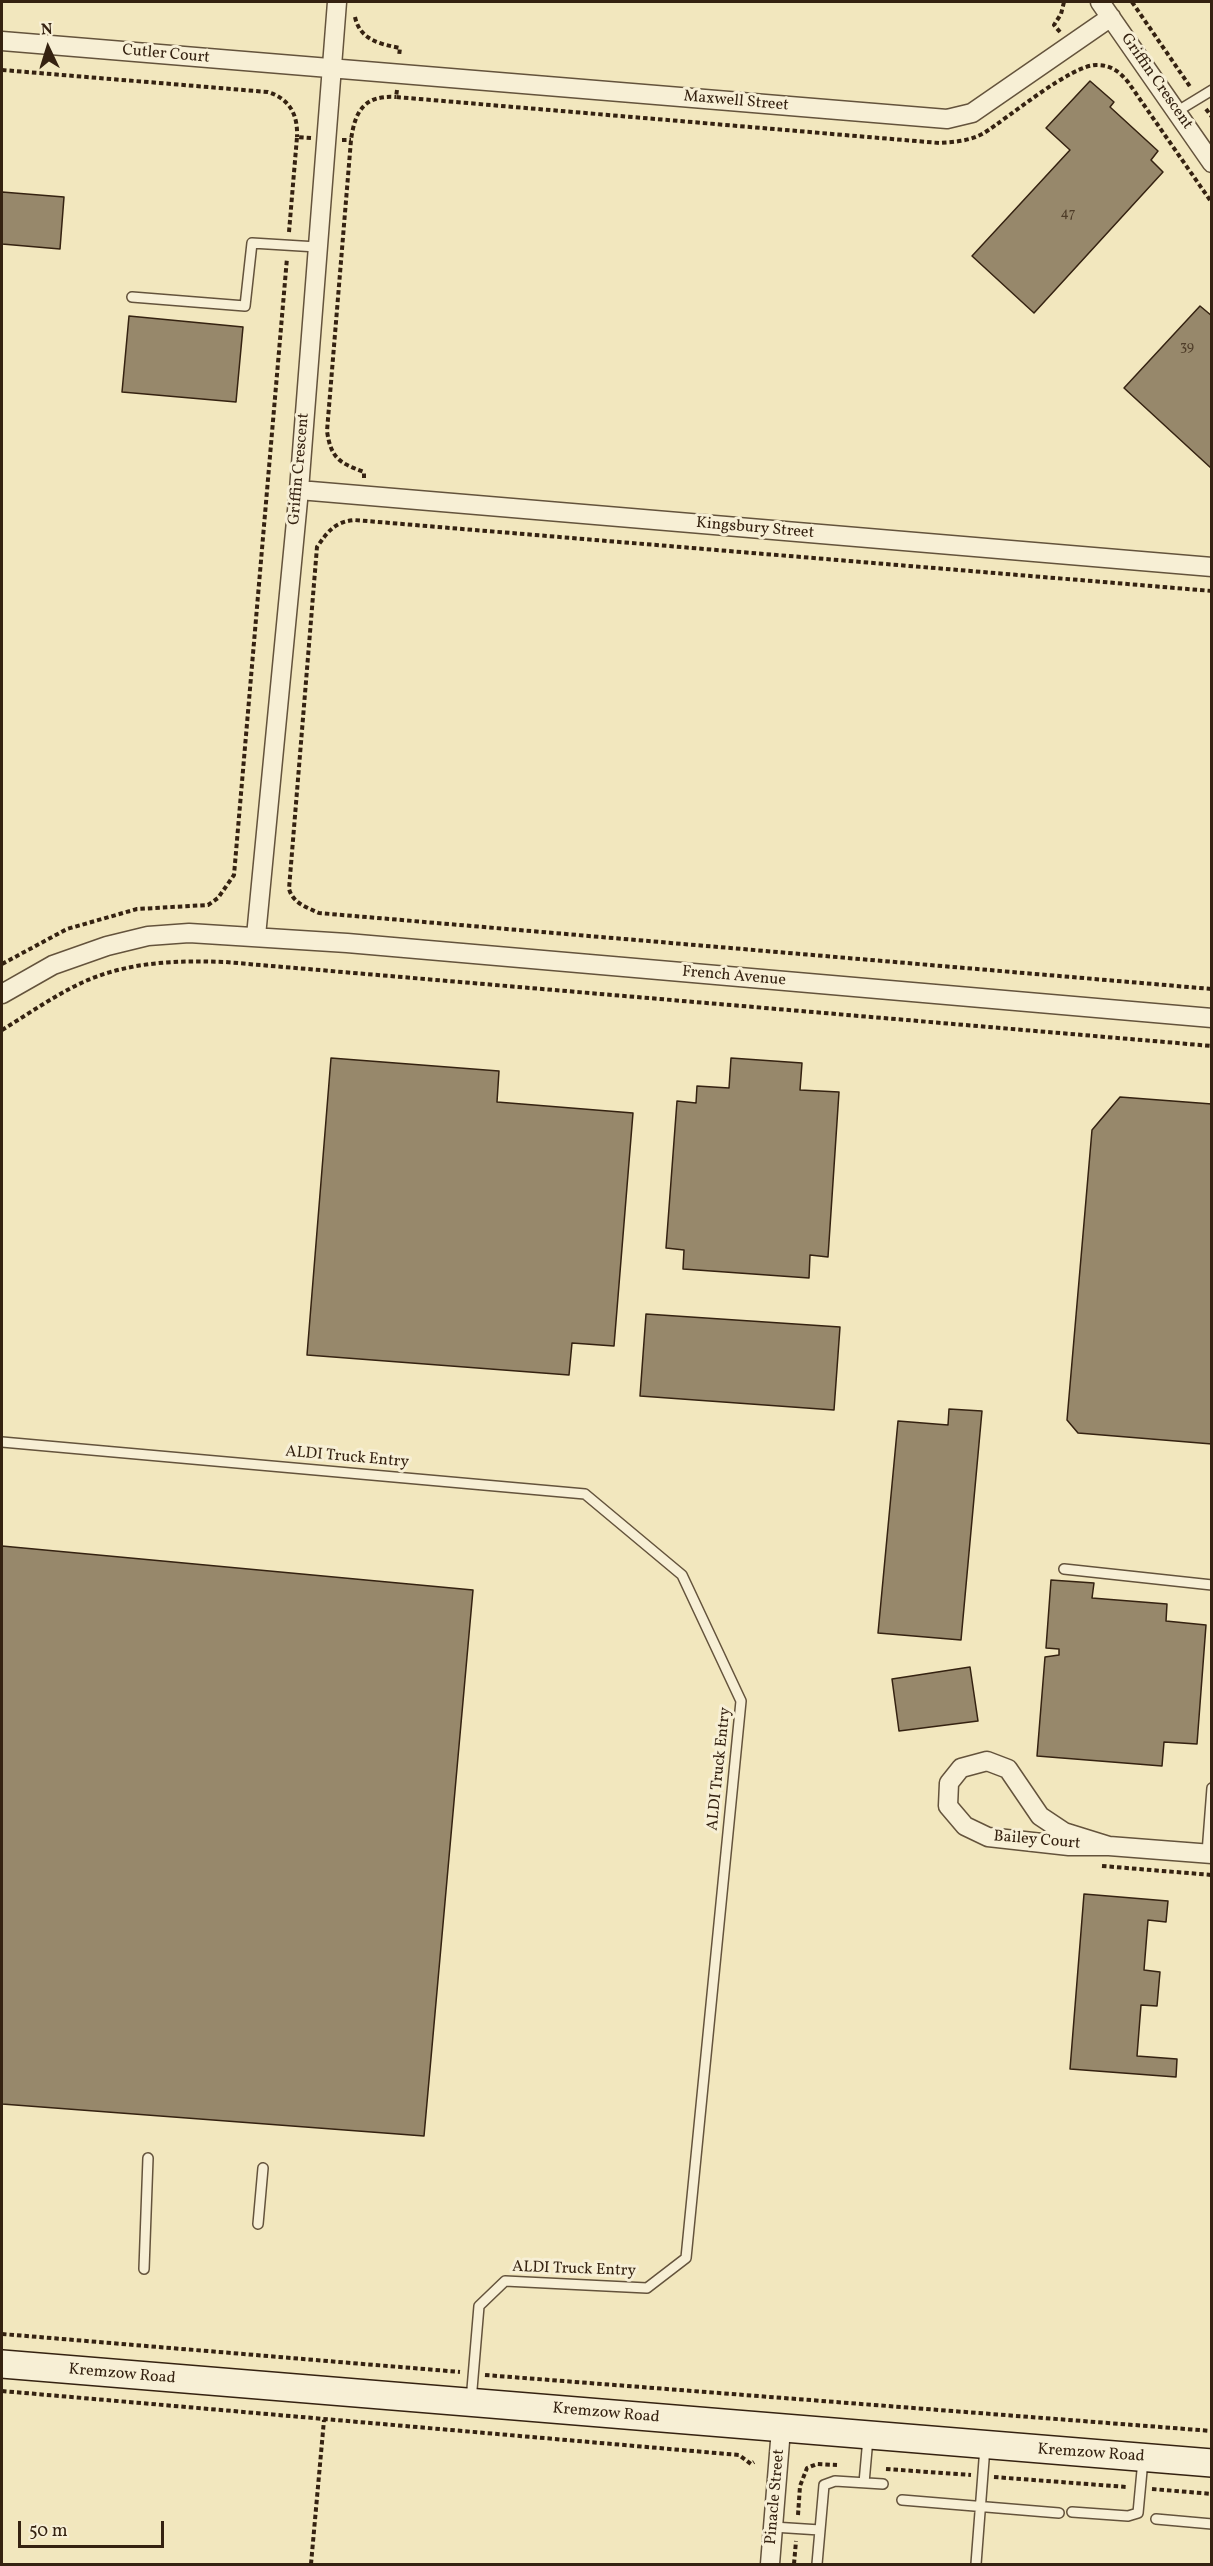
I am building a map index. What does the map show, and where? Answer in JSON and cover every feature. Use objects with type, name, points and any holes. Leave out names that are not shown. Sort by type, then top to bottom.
[{"type":"street","name":"Griffin Crescent","points":[[256,936],[298,490],[336,2]]},
{"type":"street","name":"Griffin Crescent","points":[[1100,2],[1212,163]]},
{"type":"street","name":"Maxwell Street","points":[[331,70],[456,78],[953,119],[972,113],[1111,17]]},
{"type":"street","name":"Cutler Court","points":[[2,41],[331,70]]},
{"type":"street","name":"Kingsbury Street","points":[[298,490],[1212,567]]},
{"type":"street","name":"French Avenue","points":[[2,994],[53,964],[106,946],[148,936],[189,933],[256,936],[1212,1018]]},
{"type":"street","name":"Bailey Court","points":[[1109,1846],[1064,1832],[1040,1816],[1008,1769],[987,1761],[961,1768],[949,1783],[948,1806],[965,1826],[987,1837],[1070,1846],[1109,1846],[1209,1853]]},
{"type":"street","name":"Kremzow Road","points":[[2,2364],[1212,2463]]},
{"type":"street","name":"Pinacle Street","points":[[770,2565],[781,2429]]},
{"type":"lane","points":[[1176,112],[1212,90]]},
{"type":"lane","points":[[132,297],[245,306],[252,243],[317,247]]},
{"type":"lane","name":"ALDI Truck Entry","points":[[2,1442],[585,1494],[682,1575],[741,1701],[686,2258],[648,2288],[505,2282],[479,2306],[471,2403]]},
{"type":"lane","points":[[1064,1569],[1212,1585]]},
{"type":"lane","points":[[1209,1853],[1212,1788]]},
{"type":"lane","points":[[144,2270],[148,2158]]},
{"type":"lane","points":[[258,2224],[263,2168]]},
{"type":"lane","points":[[864,2482],[868,2436]]},
{"type":"lane","points":[[976,2565],[985,2445]]},
{"type":"lane","points":[[1072,2512],[1128,2516],[1138,2513],[1144,2458]]},
{"type":"lane","points":[[817,2565],[824,2485],[835,2481],[883,2484]]},
{"type":"lane","points":[[902,2500],[1059,2513]]},
{"type":"lane","points":[[1156,2519],[1212,2524]]},
{"type":"lane","points":[[773,2527],[820,2530]]},
{"type":"path","points":[[1059,32],[1054,25],[1061,15],[1064,2]]},
{"type":"path","points":[[1132,2],[1212,117]]},
{"type":"path","points":[[355,15],[357,24],[364,35],[376,44],[400,48],[399,56]]},
{"type":"path","points":[[1081,60],[1086,67]]},
{"type":"path","points":[[2,70],[268,92],[279,96],[288,104],[297,118],[234,875],[218,898],[208,905],[137,909],[67,929],[2,964]]},
{"type":"path","points":[[364,477],[364,472],[342,464],[336,457],[330,448],[327,431],[351,140],[354,122],[361,108],[375,99],[396,97]]},
{"type":"path","points":[[297,137],[303,138]]},
{"type":"path","points":[[345,140],[351,140]]},
{"type":"path","points":[[361,513],[361,521]]},
{"type":"path","points":[[1212,591],[361,521],[340,522],[329,530],[317,547],[286,888],[300,905],[319,913],[1212,989]]},
{"type":"path","points":[[230,883],[238,884]]},
{"type":"path","points":[[2,1030],[73,987],[105,974],[148,963],[179,960],[249,964],[1212,1046]]},
{"type":"path","points":[[2,2334],[472,2374],[1212,2431]]},
{"type":"path","points":[[2,2391],[739,2455],[751,2464],[754,2462]]},
{"type":"path","points":[[311,2565],[324,2420]]},
{"type":"building","points":[[1090,81],[1114,102],[1110,107],[1158,151],[1151,160],[1163,172],[1034,313],[972,256],[1070,150],[1046,128]]},
{"type":"building","points":[[2,192],[64,197],[60,249],[2,244]]},
{"type":"building","points":[[1200,306],[1212,316],[1212,469],[1124,388]]},
{"type":"building","points":[[129,316],[243,327],[236,402],[122,392]]},
{"type":"building","points":[[331,1058],[499,1071],[497,1102],[633,1113],[614,1346],[572,1343],[569,1375],[307,1355]]},
{"type":"building","points":[[731,1058],[802,1063],[800,1090],[839,1092],[828,1257],[810,1255],[809,1278],[683,1269],[684,1250],[666,1248],[677,1101],[696,1103],[697,1086],[729,1088]]},
{"type":"building","points":[[1120,1097],[1212,1104],[1212,1444],[1078,1433],[1067,1420],[1092,1130]]},
{"type":"building","points":[[646,1314],[840,1327],[834,1410],[640,1396]]},
{"type":"building","points":[[949,1409],[982,1411],[961,1640],[878,1633],[898,1421],[948,1425]]},
{"type":"building","points":[[2,1546],[473,1590],[424,2136],[2,2104]]},
{"type":"building","points":[[1051,1580],[1094,1583],[1092,1598],[1167,1604],[1166,1621],[1206,1625],[1197,1744],[1164,1742],[1162,1766],[1037,1756],[1045,1657],[1059,1655],[1059,1649],[1046,1648]]},
{"type":"building","points":[[970,1667],[978,1721],[899,1731],[892,1679]]},
{"type":"building","points":[[1084,1894],[1168,1901],[1166,1922],[1148,1920],[1144,1970],[1160,1972],[1157,2006],[1141,2005],[1137,2056],[1177,2059],[1176,2077],[1070,2069]]}]
